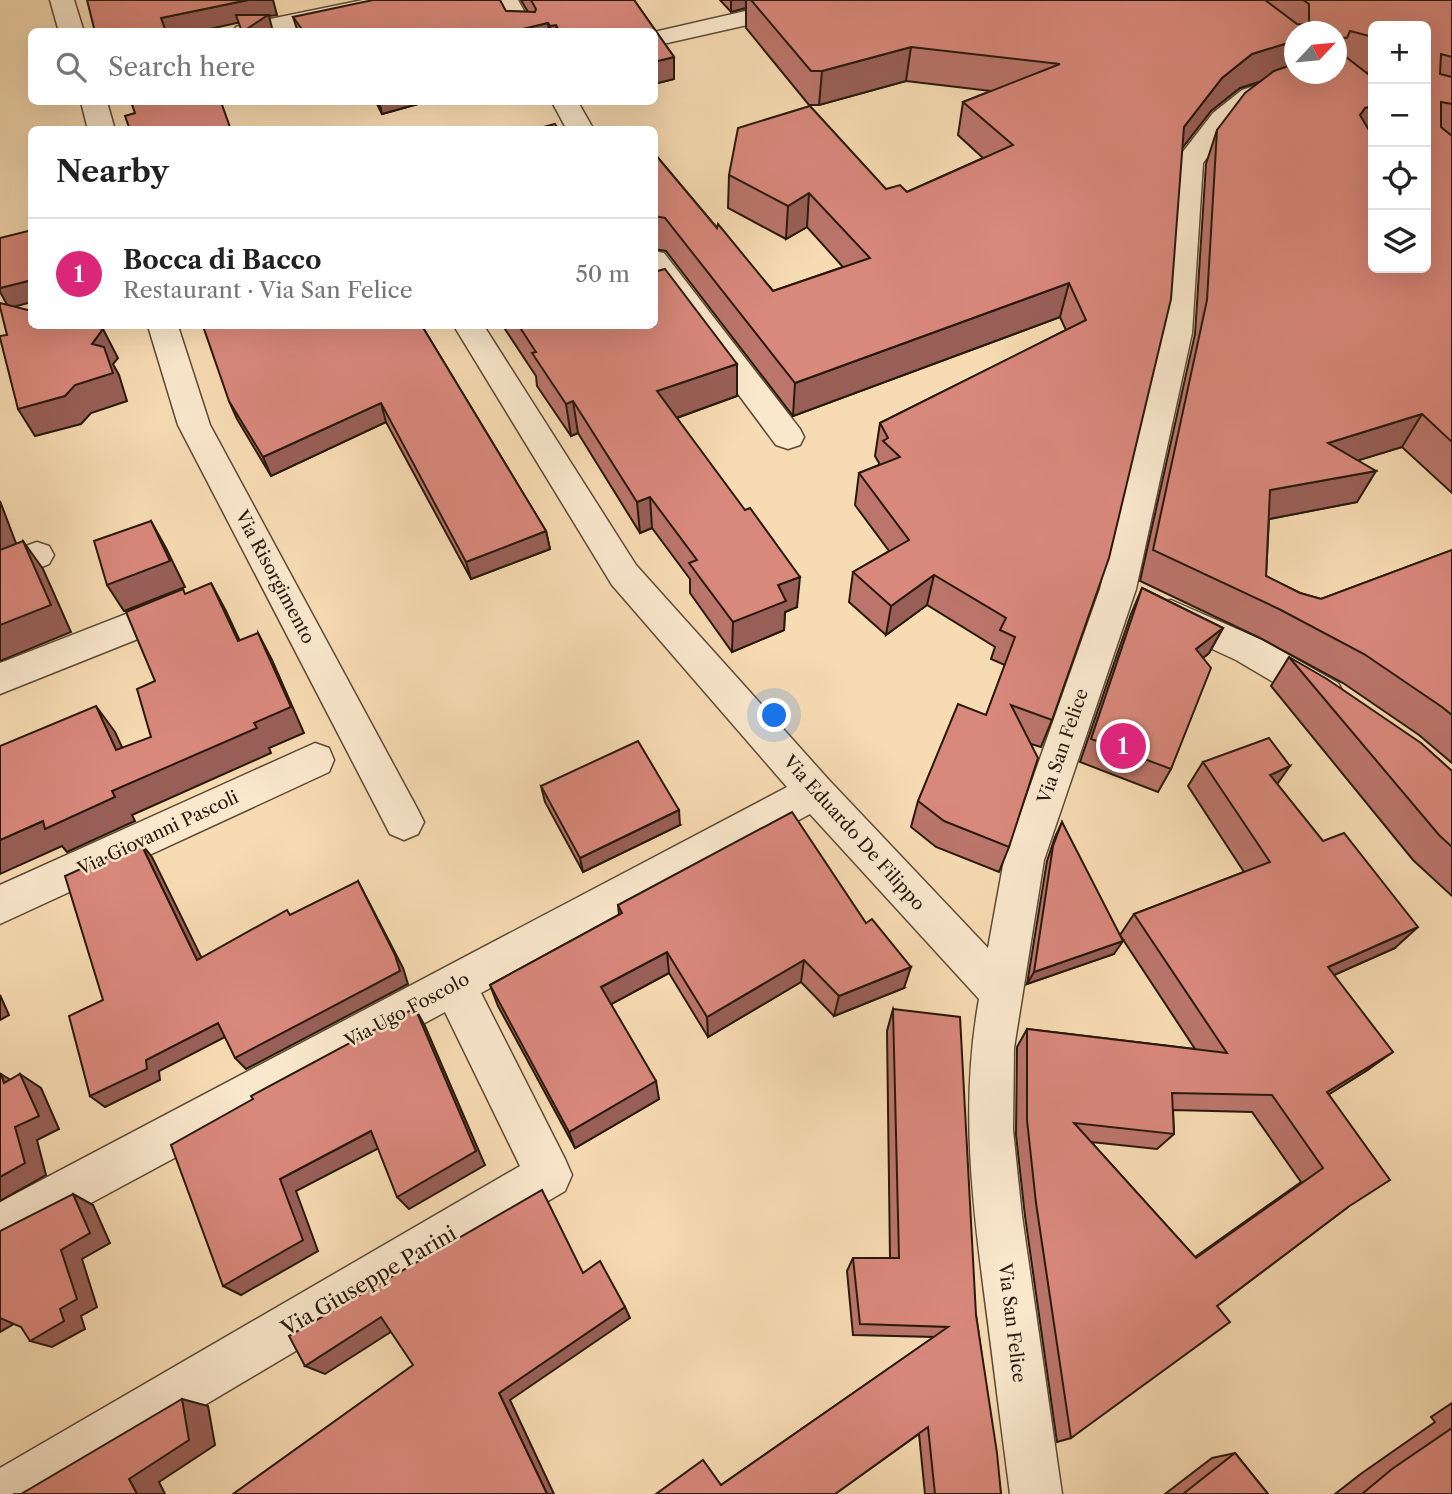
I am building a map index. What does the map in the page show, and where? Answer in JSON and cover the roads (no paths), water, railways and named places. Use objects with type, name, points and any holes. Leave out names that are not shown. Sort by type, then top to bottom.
[{"type":"street","points":[[62,0],[71,28]]},
{"type":"street","points":[[264,28],[398,0]]},
{"type":"street","points":[[506,0],[522,28]]},
{"type":"street","points":[[658,38],[818,2]]},
{"type":"street","name":"Via San Felice","points":[[1036,1494],[1000,1229],[990,1130],[992,1048],[1024,860],[1118,589],[1177,333],[1189,162],[1222,119],[1251,96],[1286,84]]},
{"type":"street","points":[[95,105],[101,126]]},
{"type":"street","points":[[567,105],[579,126]]},
{"type":"street","points":[[658,265],[788,437]]},
{"type":"street","name":"Via Risorgimento","points":[[164,329],[194,425],[404,822]]},
{"type":"street","name":"Via Eduardo De Filippo","points":[[471,329],[624,575],[815,792],[1003,995]]},
{"type":"street","points":[[0,570],[37,555]]},
{"type":"street","points":[[1118,589],[1249,650],[1355,713]]},
{"type":"street","points":[[0,679],[193,601]]},
{"type":"street","name":"Via Giovanni Pascoli","points":[[0,905],[315,760]]},
{"type":"street","name":"Via Ugo Foscolo","points":[[0,1228],[815,792]]},
{"type":"street","name":"Via Giuseppe Parini","points":[[5,1494],[549,1175],[453,985]]},
{"type":"place","name":"Bocca di Bacco","points":[[1123,746]]}]
